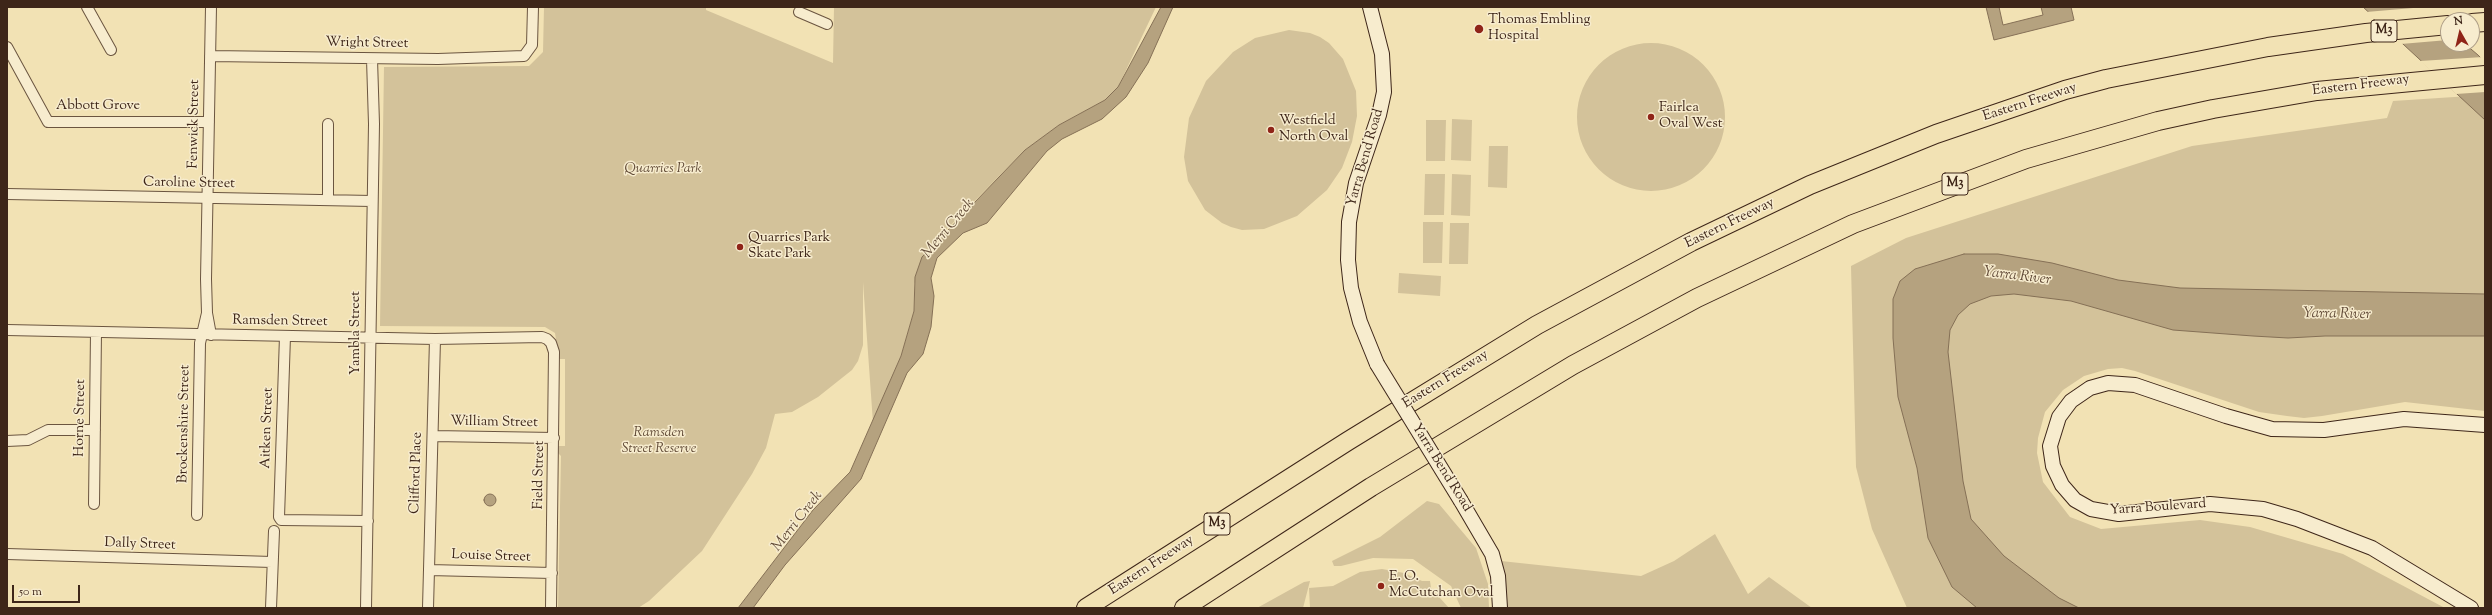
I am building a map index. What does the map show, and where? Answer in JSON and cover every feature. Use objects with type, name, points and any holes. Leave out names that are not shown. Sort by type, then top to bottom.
[{"type":"highway","name":"Eastern Freeway","points":[[1086,608],[1348,441],[1537,325],[1692,242],[1810,185],[1936,134],[2065,90],[2167,65],[2321,38],[2440,26]]},
{"type":"highway","name":"Eastern Freeway","points":[[1184,608],[1371,488],[1573,366],[1696,298],[1846,227],[1968,179],[2092,139],[2213,109],[2269,98],[2367,85],[2485,74]]},
{"type":"main road","name":"Yarra Bend Road","points":[[1370,7],[1382,54],[1384,92],[1379,115],[1356,182],[1349,222],[1348,260],[1352,288],[1360,322],[1377,364],[1492,554],[1498,576],[1500,608]]},
{"type":"main road","name":"Yarra Boulevard","points":[[2471,608],[2372,548],[2269,510],[2246,506],[2210,504],[2118,514],[2091,509],[2075,500],[2062,485],[2053,466],[2050,446],[2058,416],[2071,401],[2090,388],[2108,382],[2135,385],[2233,419],[2272,428],[2324,430],[2409,418],[2485,425]]},
{"type":"street","points":[[87,7],[112,50]]},
{"type":"street","name":"Fenwick Street","points":[[207,334],[204,321],[207,313],[207,198],[211,7]]},
{"type":"street","name":"Wright Street","points":[[210,56],[372,59],[524,56],[532,45],[533,7]]},
{"type":"street","points":[[799,12],[827,24]]},
{"type":"street","name":"Abbott Grove","points":[[7,47],[48,122],[209,122]]},
{"type":"street","name":"Yambla Street","points":[[366,608],[374,124],[372,59]]},
{"type":"street","points":[[328,124],[328,200]]},
{"type":"street","name":"Caroline Street","points":[[7,194],[372,201]]},
{"type":"street","name":"Ramsden Street","points":[[7,330],[435,339],[542,337],[552,343]]},
{"type":"street","name":"Horne Street","points":[[94,504],[96,332]]},
{"type":"street","name":"Brockenshire Street","points":[[197,515],[200,342],[207,334]]},
{"type":"street","name":"Aitken Street","points":[[285,336],[278,517],[282,520],[368,521]]},
{"type":"street","name":"Clifford Place","points":[[428,608],[435,339]]},
{"type":"street","name":"Field Street","points":[[551,608],[554,438],[554,352],[552,343]]},
{"type":"street","points":[[7,441],[28,440],[48,430],[95,430]]},
{"type":"street","name":"William Street","points":[[432,436],[554,438]]},
{"type":"street","points":[[271,608],[274,531]]},
{"type":"street","name":"Dally Street","points":[[7,554],[272,562]]},
{"type":"street","name":"Louise Street","points":[[429,570],[552,573]]},
{"type":"green space","name":"Quarries Park","points":[[544,7],[706,7],[706,10],[833,63],[834,7],[1156,7],[1118,87],[1105,100],[1059,125],[1025,150],[933,243],[914,284],[914,311],[901,356],[873,423],[863,282],[863,345],[858,361],[852,370],[818,397],[792,412],[775,414],[766,448],[752,474],[702,551],[649,601],[638,608],[558,608],[561,456],[558,453],[558,446],[565,446],[565,359],[559,359],[555,333],[545,327],[380,326],[384,67],[529,66],[543,52]]},
{"type":"green space","name":"Westfield North Oval","points":[[1289,30],[1310,33],[1320,37],[1329,43],[1343,59],[1356,91],[1357,116],[1352,142],[1342,168],[1327,190],[1297,216],[1264,229],[1242,230],[1222,223],[1205,210],[1188,181],[1184,157],[1189,118],[1206,81],[1233,52],[1255,38]]},
{"type":"green space","name":"Fairlea Oval West","points":[[1644,43],[1658,43],[1672,46],[1686,52],[1698,60],[1708,70],[1716,82],[1722,96],[1725,117],[1722,138],[1716,152],[1708,164],[1698,174],[1686,182],[1672,188],[1658,191],[1644,191],[1630,188],[1616,182],[1604,174],[1594,164],[1586,152],[1580,138],[1577,124],[1577,110],[1580,96],[1586,82],[1594,70],[1604,60],[1616,52],[1630,46]]},
{"type":"green space","points":[[2485,95],[2485,411],[2405,402],[2322,416],[2304,418],[2287,416],[2259,412],[2122,368],[2108,369],[2084,376],[2063,390],[2045,412],[2038,438],[2037,453],[2043,482],[2070,517],[2101,529],[2200,520],[2250,527],[2343,554],[2445,608],[1907,608],[1872,529],[1856,467],[1851,266],[1906,238],[2192,146],[2387,118],[2393,101]]},
{"type":"green space","points":[[1452,119],[1472,120],[1471,161],[1451,160]]},
{"type":"green space","points":[[1426,120],[1446,120],[1445,161],[1426,161]]},
{"type":"green space","points":[[1489,146],[1508,146],[1507,188],[1488,187]]},
{"type":"green space","points":[[1425,174],[1445,174],[1444,215],[1424,215]]},
{"type":"green space","points":[[1452,174],[1471,175],[1470,216],[1451,215]]},
{"type":"green space","points":[[1423,222],[1443,222],[1442,263],[1423,263]]},
{"type":"green space","points":[[1450,223],[1469,223],[1468,264],[1449,264]]},
{"type":"green space","points":[[1399,273],[1441,276],[1440,296],[1398,293]]},
{"type":"green space","points":[[1427,501],[1439,504],[1476,548],[1488,584],[1489,608],[1461,608],[1451,586],[1413,559],[1373,558],[1341,566],[1334,566],[1332,561],[1380,537]]},
{"type":"green space","points":[[1715,534],[1748,594],[1769,577],[1812,608],[1500,608],[1498,576],[1501,561],[1641,576],[1674,561]]},
{"type":"green space","name":"E. O. McCutchan Oval","points":[[1382,569],[1404,573],[1422,581],[1430,581],[1431,588],[1449,608],[1310,608],[1309,588],[1333,586],[1360,572]]},
{"type":"green space","points":[[1310,581],[1303,608],[1257,608],[1304,582]]},
{"type":"water","name":"Merri Creek","points":[[1161,7],[1173,7],[1148,63],[1126,97],[1102,119],[1062,139],[1047,151],[987,223],[963,233],[937,258],[931,278],[934,296],[931,327],[923,354],[907,373],[861,479],[785,565],[753,608],[738,608],[813,510],[850,472],[901,356],[914,311],[915,277],[922,257],[1025,150],[1059,125],[1105,100],[1118,87]]},
{"type":"water","points":[[1986,7],[1999,7],[2003,25],[2043,15],[2041,7],[2071,7],[2074,20],[1994,40]]},
{"type":"water","points":[[2363,7],[2422,7],[2440,22],[2440,52],[2474,52],[2478,55],[2485,62],[2485,120]]},
{"type":"water","name":"Yarra River","points":[[1964,254],[1998,254],[2052,263],[2118,280],[2180,288],[2485,294],[2485,336],[2325,336],[2288,338],[2253,336],[2173,330],[2071,301],[2014,294],[1991,296],[1970,304],[1958,315],[1950,330],[1948,352],[1963,481],[1971,519],[2004,556],[2059,598],[2079,608],[1977,608],[1952,587],[1928,538],[1917,468],[1898,397],[1893,338],[1893,299],[1900,281],[1915,269]]},
{"type":"water","points":[[490,494],[494,496],[496,500],[494,504],[490,506],[486,504],[484,500],[486,496]]},
{"type":"pier","points":[[2425,7],[2440,19],[2440,41],[2401,44],[2366,12]]},
{"type":"pier","points":[[2483,57],[2485,59],[2485,92],[2456,94],[2420,61]]},
{"type":"place","name":"Thomas Embling Hospital","points":[[1479,29]]},
{"type":"place","name":"Fairlea Oval West","points":[[1651,117]]},
{"type":"place","name":"Westfield North Oval","points":[[1271,130]]},
{"type":"place","name":"Quarries Park Skate Park","points":[[740,247]]},
{"type":"place","name":"E. O. McCutchan Oval","points":[[1381,586]]},
{"type":"park label","name":"Ramsden Street Reserve","points":[[659,442]]}]
